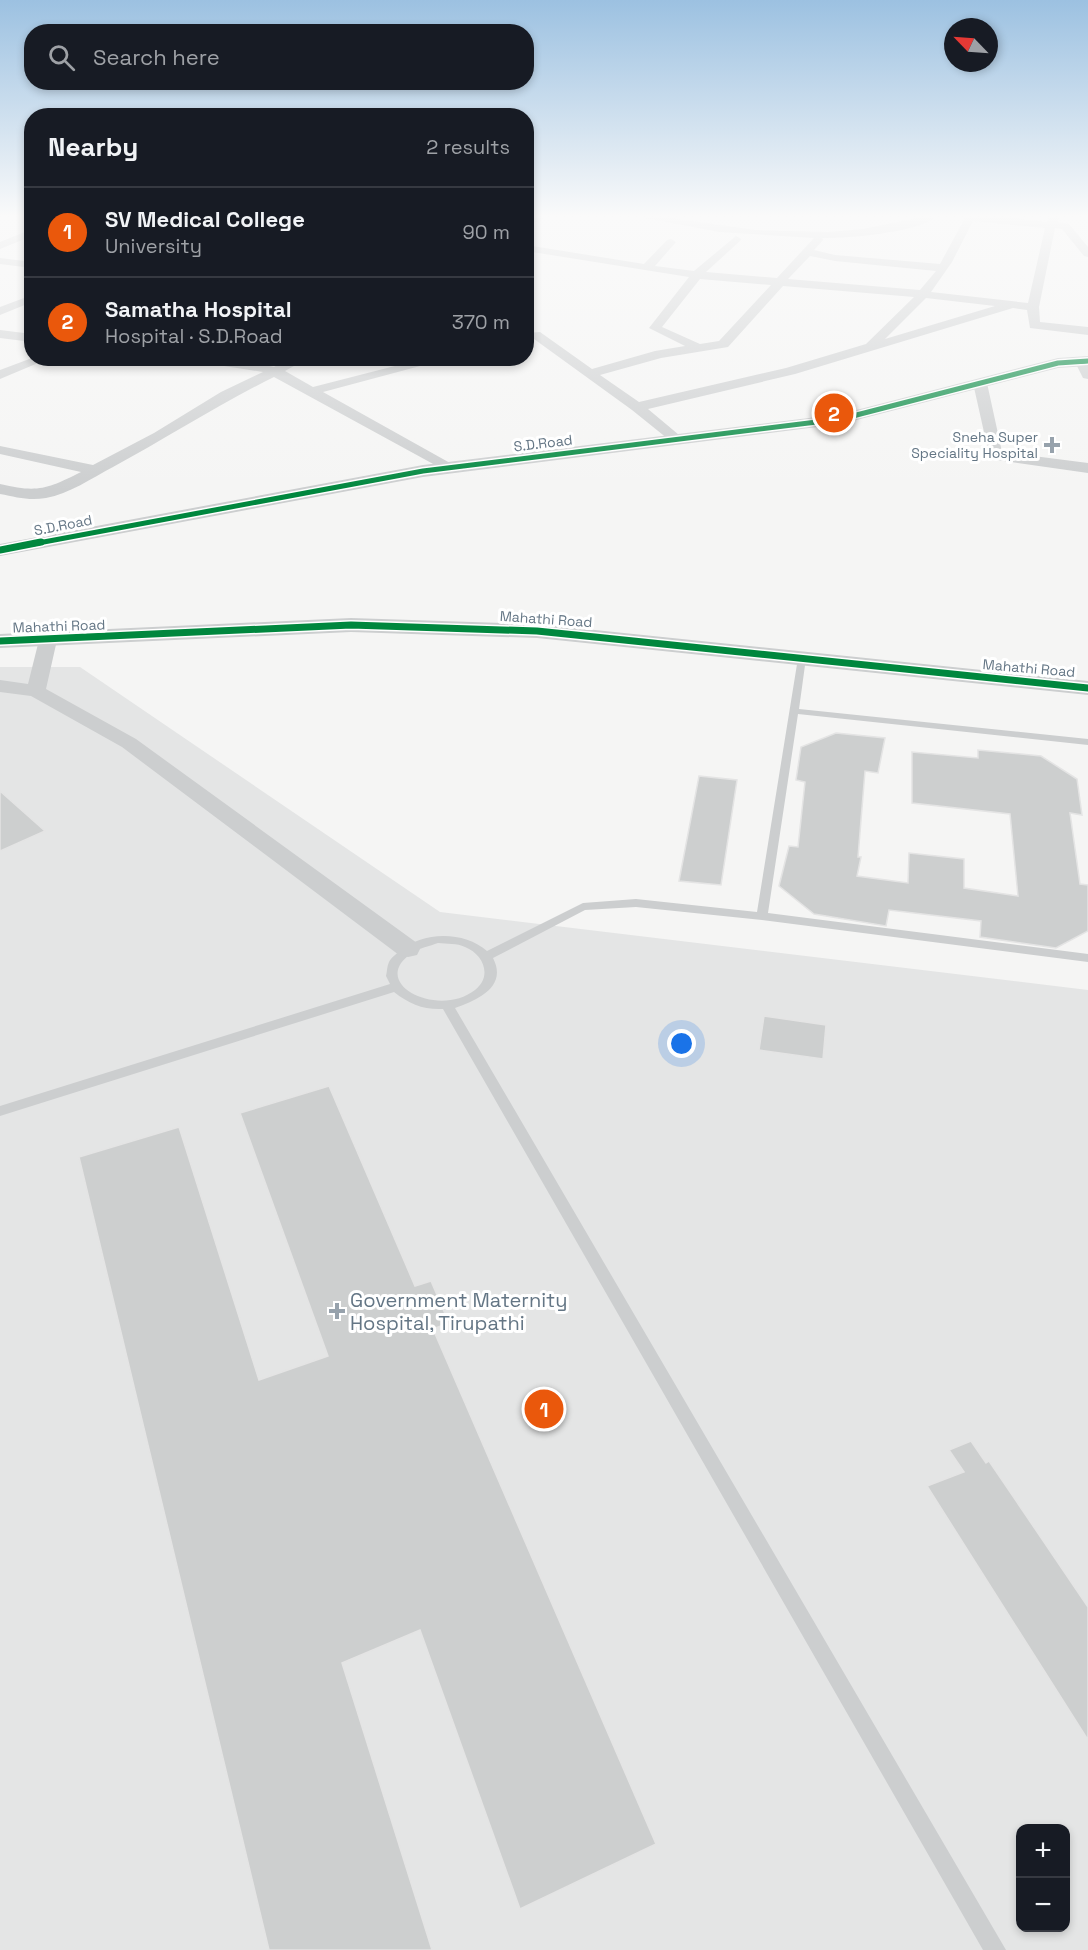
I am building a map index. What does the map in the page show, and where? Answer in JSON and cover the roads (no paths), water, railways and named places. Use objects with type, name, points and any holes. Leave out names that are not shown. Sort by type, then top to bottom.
[{"type":"street","points":[[670,309],[655,328],[699,348]]},
{"type":"street","points":[[590,374],[660,354],[723,345],[756,309]]},
{"type":"street","points":[[871,345],[907,309]]},
{"type":"street","points":[[637,407],[790,371],[997,309]]},
{"type":"street","points":[[1034,309],[1034,325],[1088,331]]},
{"type":"street","points":[[534,335],[637,407],[678,440]]},
{"type":"street","points":[[2,336],[24,337]]},
{"type":"street","name":"S.D.Road","points":[[0,550],[451,468],[841,419],[1058,363],[1086,366]]},
{"type":"street","points":[[0,375],[24,366]]},
{"type":"street","points":[[251,366],[274,371],[451,468]]},
{"type":"street","points":[[0,489],[27,495],[46,494],[63,488],[159,436],[226,394],[285,366]]},
{"type":"street","points":[[313,391],[412,366]]},
{"type":"street","points":[[980,383],[995,456],[1088,468]]},
{"type":"street","points":[[0,450],[95,470]]},
{"type":"street","name":"Mahathi Road","points":[[0,625],[86,625],[394,612],[1065,673],[1088,672]]},
{"type":"street","name":"Mahathi Road","points":[[0,641],[351,625],[559,627],[802,658],[1088,688]]},
{"type":"street","points":[[36,691],[48,640]]},
{"type":"street","points":[[0,686],[36,691],[129,743],[408,949]]},
{"type":"lane","points":[[762,916],[802,658]]},
{"type":"lane","points":[[794,711],[1088,742]]},
{"type":"lane","points":[[487,956],[583,907],[636,903],[762,916],[1088,958]]},
{"type":"lane","points":[[436,939],[452,940],[479,948],[487,956],[492,966],[486,987],[463,1002],[447,1005],[416,1002],[403,996],[395,987],[391,977],[392,967],[398,957],[408,949],[436,939]]},
{"type":"lane","points":[[0,1111],[395,987]]},
{"type":"lane","points":[[447,1005],[994,1950]]},
{"type":"place","name":"Samatha Hospital","points":[[834,413]]},
{"type":"place","name":"Sneha Super Speciality Hospital","points":[[1052,445]]},
{"type":"place","name":"Government Maternity Hospital, Tirupathi","points":[[337,1311]]},
{"type":"place","name":"SV Medical College","points":[[544,1409]]}]
